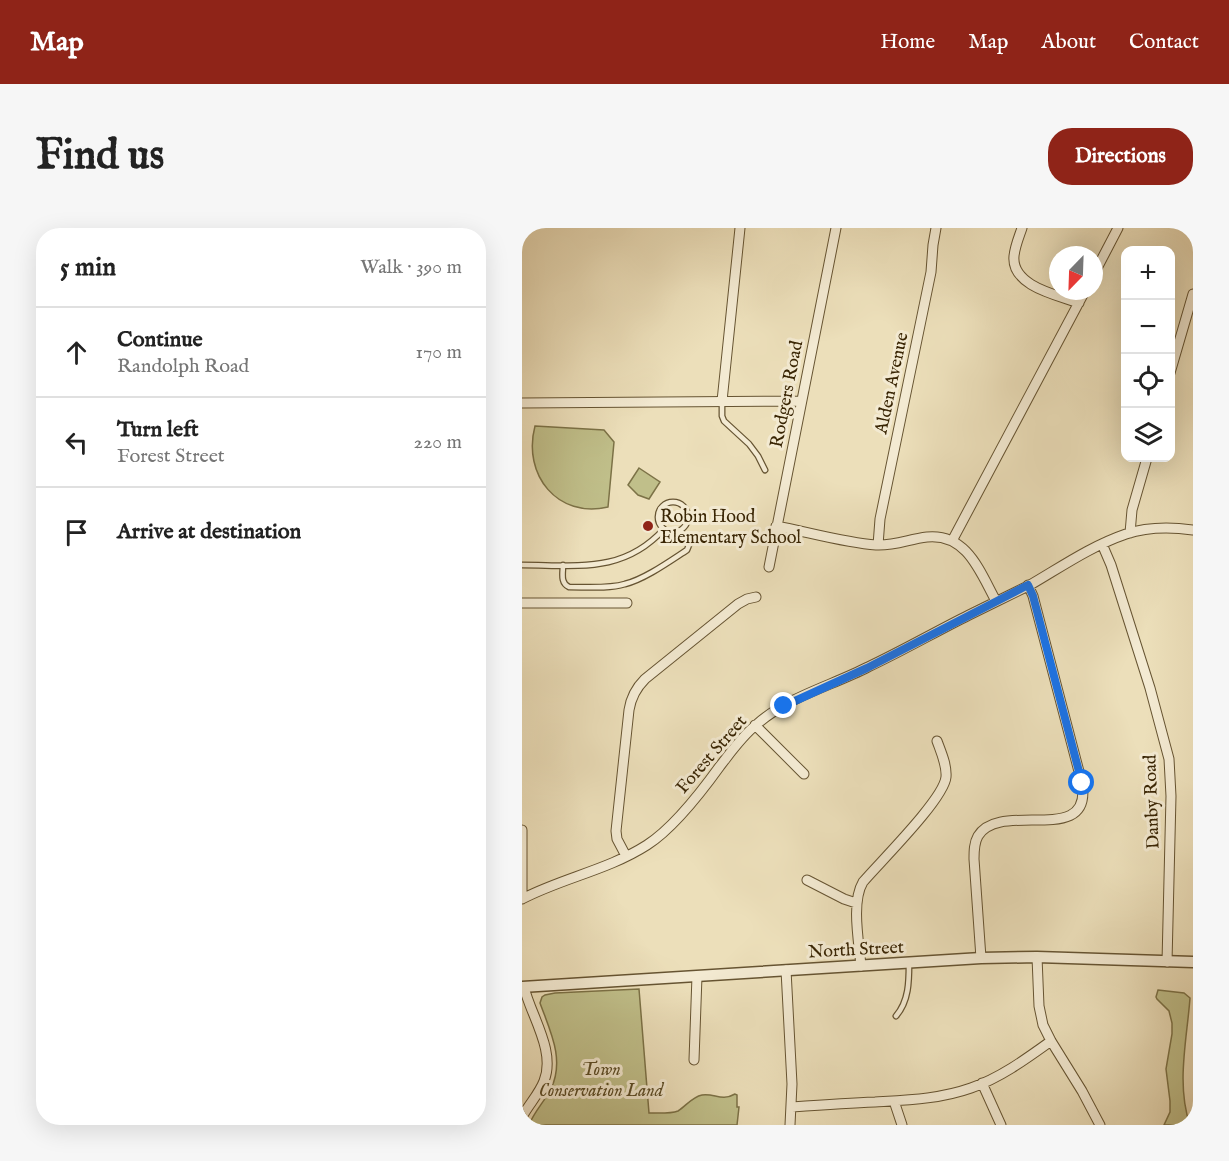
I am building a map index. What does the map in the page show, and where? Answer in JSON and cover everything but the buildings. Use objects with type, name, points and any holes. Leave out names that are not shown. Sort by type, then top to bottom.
[{"type":"street","points":[[522,228],[522,233]]},
{"type":"street","points":[[722,401],[740,228]]},
{"type":"street","name":"Rodgers Road","points":[[769,567],[836,228]]},
{"type":"street","name":"Alden Avenue","points":[[878,545],[880,519],[931,272],[936,228]]},
{"type":"street","points":[[1022,228],[1014,256],[1016,268],[1021,277],[1033,285],[1079,303]]},
{"type":"street","points":[[1103,257],[1118,228]]},
{"type":"street","points":[[1175,357],[1193,294]]},
{"type":"street","points":[[952,541],[1080,300]]},
{"type":"street","points":[[522,403],[801,401]]},
{"type":"street","points":[[1130,533],[1132,510],[1146,462]]},
{"type":"street","points":[[776,526],[878,545],[903,543],[928,537],[952,541],[969,554],[996,601]]},
{"type":"street","name":"Forest Street","points":[[522,899],[646,846],[668,827],[755,725],[784,706],[867,668],[1102,544],[1130,533],[1158,529],[1193,530]]},
{"type":"street","name":"Danby Road","points":[[1102,544],[1111,565],[1150,688],[1169,759],[1171,796],[1167,962]]},
{"type":"street","points":[[981,958],[974,859],[978,836],[988,826],[999,822],[1066,817],[1075,813],[1082,804],[1084,796],[1033,596],[1028,585]]},
{"type":"street","points":[[626,856],[617,839],[616,824],[629,710],[633,695],[645,679],[738,604],[747,598],[756,597]]},
{"type":"street","points":[[522,603],[627,603]]},
{"type":"street","points":[[755,725],[804,774]]},
{"type":"street","points":[[861,966],[856,903],[858,892],[863,882],[936,799],[944,786],[946,774],[937,741]]},
{"type":"street","points":[[522,830],[522,899]]},
{"type":"street","points":[[807,880],[856,903]]},
{"type":"street","points":[[1037,957],[1043,1025],[1100,1125]]},
{"type":"street","name":"North Street","points":[[523,987],[981,958],[1037,957],[1193,963]]},
{"type":"street","points":[[786,970],[791,1045],[790,1125]]},
{"type":"street","points":[[694,1060],[697,975]]},
{"type":"street","points":[[522,1117],[543,1082],[547,1061],[544,1045],[523,987]]},
{"type":"street","points":[[792,1107],[941,1096],[982,1083],[1026,1059],[1051,1041]]},
{"type":"street","points":[[982,1083],[1001,1125]]},
{"type":"street","points":[[894,1101],[902,1125]]},
{"type":"lane","points":[[722,401],[723,420],[749,444],[765,470]]},
{"type":"lane","points":[[676,502],[684,507],[687,515],[686,524],[679,531],[672,532],[663,529],[660,525],[659,510],[665,504],[676,502]]},
{"type":"lane","points":[[522,565],[598,565],[622,559],[644,547],[663,529]]},
{"type":"lane","points":[[563,565],[565,586],[628,584],[688,549],[689,545],[679,531]]},
{"type":"lane","points":[[896,1016],[902,1009],[909,986],[909,963]]},
{"type":"green space","points":[[535,426],[604,430],[614,442],[608,507],[590,509],[574,506],[560,500],[548,489],[539,476],[534,461],[532,444]]},
{"type":"green space","points":[[639,468],[660,482],[649,499],[638,495],[628,485]]},
{"type":"green space","name":"Town Conservation Land","points":[[639,989],[649,1113],[678,1111],[702,1095],[726,1097],[735,1094],[737,1095],[737,1107],[739,1107],[737,1125],[529,1125],[551,1089],[557,1067],[552,1035],[540,1003],[542,997],[555,993]]},
{"type":"green space","points":[[1158,990],[1184,993],[1190,998],[1183,1078],[1190,1125],[1164,1125],[1170,1112],[1166,1069],[1172,1023],[1169,1011],[1156,997]]},
{"type":"place","name":"Robin Hood Elementary School","points":[[648,526]]},
{"type":"route","points":[[784,706],[867,668],[1028,585],[1033,596],[1082,783]]}]
